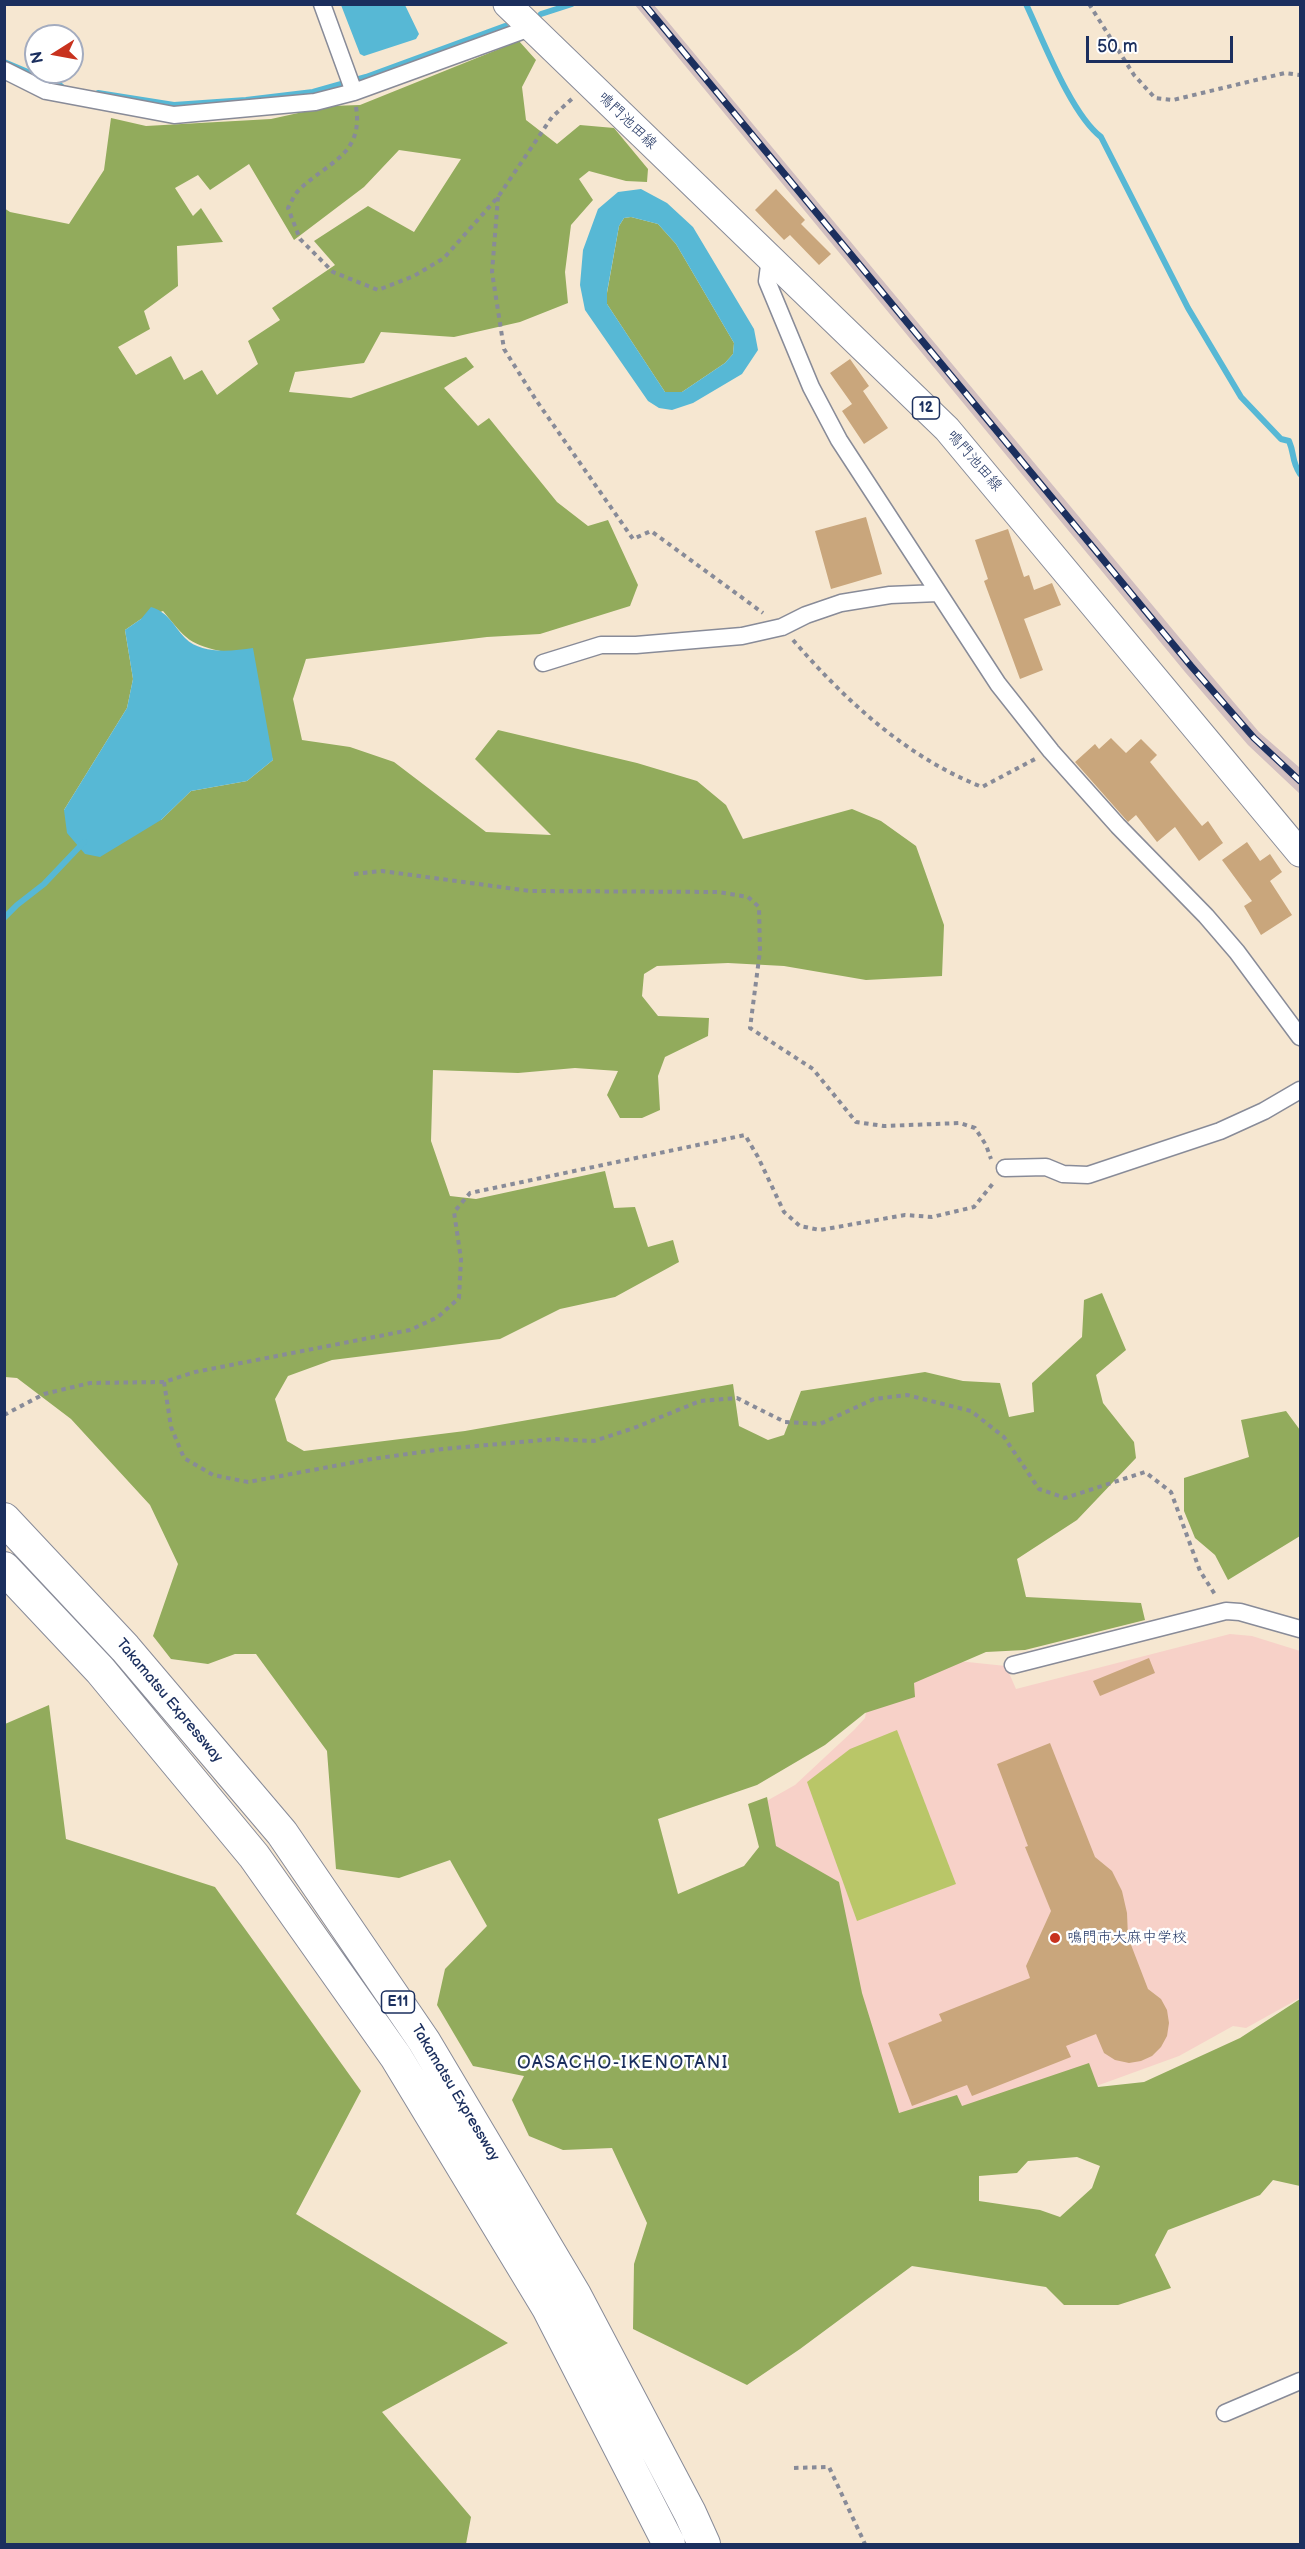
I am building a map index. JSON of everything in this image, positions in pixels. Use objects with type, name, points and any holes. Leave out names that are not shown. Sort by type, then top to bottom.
[{"type":"highway","name":"Takamatsu Expressway","points":[[4,1519],[125,1648],[282,1833],[424,2041],[575,2295],[690,2513],[704,2544]]},
{"type":"highway","name":"E11","points":[[4,1568],[100,1670],[254,1856],[396,2057],[548,2308],[669,2544]]},
{"type":"main road","name":"鳴門池田線","points":[[507,4],[947,429],[1300,853]]},
{"type":"street","points":[[322,4],[352,85]]},
{"type":"street","points":[[4,70],[46,91],[174,115],[315,102],[352,85],[530,28]]},
{"type":"street","points":[[770,258],[767,281],[810,387],[839,440],[998,684],[1051,751],[1237,952],[1300,1037]]},
{"type":"street","points":[[543,663],[601,645],[687,642],[742,636],[782,627],[806,615],[840,603],[890,595],[938,593]]},
{"type":"street","points":[[1005,1168],[1046,1167],[1063,1174],[1088,1175],[1220,1131],[1264,1111],[1300,1090]]},
{"type":"street","points":[[1013,1665],[1226,1611],[1240,1612],[1300,1629]]},
{"type":"street","points":[[1225,2413],[1300,2381]]},
{"type":"path","points":[[1089,4],[1134,75],[1155,98],[1173,100],[1285,73],[1300,75]]},
{"type":"path","points":[[352,85],[357,114],[357,134],[342,158],[297,192],[288,208],[300,239],[333,272],[378,290],[414,276],[444,258],[498,197],[552,117],[588,84]]},
{"type":"path","points":[[498,197],[492,272],[504,349],[536,400],[633,539],[651,531],[782,627],[810,659],[886,732],[931,763],[959,778],[982,787],[1051,751]]},
{"type":"path","points":[[4,1415],[44,1394],[90,1383],[164,1382],[195,1372],[410,1330],[438,1317],[459,1298],[461,1259],[454,1212],[470,1193],[745,1135],[784,1212],[800,1226],[820,1230],[905,1215],[932,1217],[974,1207],[1005,1168],[991,1159],[986,1144],[975,1128],[960,1123],[884,1126],[856,1122],[813,1069],[750,1028],[760,951],[759,907],[748,897],[718,892],[530,891],[382,871],[354,874]]},
{"type":"path","points":[[164,1382],[171,1427],[184,1458],[213,1475],[248,1482],[372,1459],[443,1449],[554,1439],[594,1441],[634,1428],[699,1401],[737,1398],[785,1422],[819,1424],[874,1399],[907,1395],[971,1411],[1004,1437],[1040,1489],[1065,1498],[1145,1472],[1171,1492],[1200,1571],[1226,1611]]},
{"type":"path","points":[[794,2468],[830,2467],[865,2544]]},
{"type":"shaded area","points":[[635,5],[654,5],[1198,660],[1259,732],[1300,768],[1300,794],[1248,745],[1185,672]]},
{"type":"shaded area","name":"鳴門市大麻中学校","points":[[1230,1634],[1252,1636],[1300,1651],[1300,1998],[1246,2028],[1233,2026],[1179,2056],[989,2125],[867,2181],[776,1888],[763,1803],[795,1785],[854,1730],[865,1718],[867,1706],[948,1660],[1006,1666],[1016,1689]]},
{"type":"green space","points":[[519,41],[536,60],[522,87],[526,120],[557,144],[580,125],[614,128],[648,169],[647,182],[626,181],[589,171],[579,179],[593,200],[571,225],[565,272],[568,303],[520,322],[454,337],[381,332],[364,363],[295,372],[289,392],[351,398],[466,357],[474,367],[444,388],[478,426],[489,418],[557,502],[588,526],[608,520],[638,585],[630,606],[540,634],[487,637],[306,659],[293,699],[302,740],[350,747],[394,762],[486,832],[551,835],[475,759],[498,730],[637,763],[697,781],[726,805],[743,839],[852,809],[881,821],[916,846],[944,925],[942,976],[866,980],[784,966],[728,963],[657,966],[644,974],[642,996],[658,1016],[709,1018],[708,1036],[665,1057],[658,1076],[660,1110],[642,1118],[620,1118],[607,1095],[618,1071],[575,1068],[518,1073],[433,1070],[431,1141],[450,1196],[476,1199],[605,1171],[614,1208],[635,1207],[648,1247],[673,1240],[679,1262],[615,1297],[560,1309],[500,1339],[332,1360],[288,1376],[275,1399],[287,1441],[304,1451],[465,1431],[733,1384],[739,1426],[768,1440],[784,1435],[801,1391],[925,1372],[963,1381],[1000,1383],[1009,1417],[1034,1412],[1032,1383],[1082,1337],[1084,1300],[1102,1293],[1126,1350],[1096,1375],[1103,1403],[1134,1442],[1136,1458],[1077,1520],[1017,1559],[1026,1597],[1141,1603],[1145,1620],[1025,1650],[986,1652],[914,1683],[915,1697],[865,1713],[825,1745],[757,1785],[658,1819],[678,1894],[744,1866],[759,1847],[748,1804],[767,1797],[776,1846],[839,1882],[862,1993],[899,2113],[957,2095],[962,2106],[1089,2063],[1098,2087],[1144,2082],[1240,2038],[1300,1999],[1300,2186],[1273,2180],[1260,2195],[1168,2230],[1155,2255],[1171,2288],[1118,2305],[1064,2305],[1046,2287],[912,2266],[800,2349],[747,2385],[633,2329],[634,2264],[647,2223],[612,2148],[563,2150],[529,2136],[512,2100],[524,2076],[473,2066],[437,2005],[445,1969],[487,1926],[450,1860],[399,1878],[336,1869],[327,1751],[256,1654],[235,1654],[208,1664],[171,1659],[153,1636],[178,1564],[150,1505],[71,1419],[17,1378],[5,1377],[4,208],[10,212],[69,224],[104,170],[111,118],[146,126],[271,119],[330,106],[360,105]],"holes":[[[399,150],[461,159],[414,232],[368,206],[314,241],[335,265],[272,308],[280,320],[248,341],[258,364],[217,395],[202,370],[184,380],[171,356],[136,375],[118,347],[150,329],[144,311],[178,286],[177,246],[223,242],[201,208],[193,216],[175,188],[198,175],[210,190],[249,164],[294,240],[364,187]],[[163,611],[189,639],[204,647],[226,652],[273,760],[247,781],[191,791],[161,820],[64,810],[127,708],[133,679],[125,630],[141,619]],[[1077,2157],[1100,2166],[1092,2188],[1060,2217],[1040,2210],[979,2201],[979,2176],[1017,2173],[1028,2161]]]},
{"type":"green space","points":[[631,217],[658,224],[676,244],[734,343],[733,354],[725,363],[682,392],[665,392],[607,304],[619,226],[624,218]]},
{"type":"green space","points":[[1286,1411],[1300,1430],[1300,1536],[1228,1580],[1215,1555],[1195,1538],[1184,1511],[1184,1478],[1249,1457],[1241,1420]]},
{"type":"green space","points":[[49,1705],[66,1839],[215,1887],[361,2091],[296,2214],[508,2343],[382,2412],[471,2517],[466,2544],[5,2544],[5,1724]]},
{"type":"green space","points":[[897,1730],[956,1884],[857,1921],[807,1782],[850,1749]]},
{"type":"water","points":[[341,5],[405,5],[419,34],[416,39],[364,56],[360,54]]},
{"type":"water","points":[[641,189],[667,203],[693,227],[754,329],[758,350],[742,374],[693,403],[672,410],[659,408],[648,401],[585,310],[580,285],[583,250],[598,209],[618,192]],"holes":[[[631,217],[658,224],[676,244],[734,343],[733,354],[725,363],[682,392],[665,392],[607,304],[607,292],[619,226],[624,218]]]},
{"type":"water","points":[[151,607],[166,616],[185,638],[200,647],[218,650],[253,648],[273,760],[247,781],[191,791],[161,820],[100,857],[85,854],[67,833],[64,810],[127,708],[133,679],[125,630],[141,619]]},
{"type":"building","points":[[776,189],[805,220],[801,224],[831,254],[819,265],[790,235],[784,240],[755,210]]},
{"type":"building","points":[[850,359],[869,386],[863,391],[888,428],[864,444],[842,411],[852,404],[830,373]]},
{"type":"building","points":[[866,517],[882,574],[831,589],[815,531]]},
{"type":"building","points":[[1008,529],[1024,577],[1029,575],[1034,590],[1052,583],[1061,605],[1024,619],[1043,670],[1020,679],[984,581],[988,579],[975,540]]},
{"type":"building","points":[[1111,738],[1126,753],[1141,739],[1157,755],[1150,762],[1202,826],[1208,821],[1223,843],[1199,861],[1175,827],[1157,842],[1136,815],[1128,822],[1075,762],[1095,744],[1099,749]]},
{"type":"building","points":[[1247,842],[1260,861],[1270,854],[1282,872],[1270,881],[1292,915],[1261,935],[1244,906],[1252,901],[1222,860]]},
{"type":"building","points":[[1149,1658],[1155,1673],[1100,1696],[1093,1681]]},
{"type":"building","points":[[1050,1743],[1095,1857],[1112,1871],[1122,1891],[1127,1913],[1128,1937],[1148,1989],[1161,1999],[1167,2010],[1169,2023],[1167,2036],[1152,2056],[1129,2063],[1115,2060],[1104,2053],[1096,2034],[1066,2046],[1071,2057],[972,2096],[967,2085],[912,2106],[888,2043],[942,2021],[939,2014],[1030,1978],[1026,1966],[1051,1911],[1025,1847],[1028,1846],[997,1764]]},
{"type":"waterway","points":[[541,14],[572,4]]},
{"type":"waterway","points":[[1026,4],[1069,94],[1079,112],[1101,137],[1188,308],[1241,397],[1281,439],[1289,441],[1295,465],[1300,474]]},
{"type":"waterway","points":[[98,93],[174,105],[313,92],[366,77],[505,26]]},
{"type":"waterway","points":[[4,62],[61,86]]},
{"type":"waterway","points":[[4,918],[44,884],[84,842]]},
{"type":"railway","points":[[644,4],[1191,666],[1254,738],[1300,781]]},
{"type":"place","name":"鳴門市大麻中学校","points":[[1055,1938]]},
{"type":"district","name":"OASACHO-IKENOTANI","points":[[623,2063]]}]
